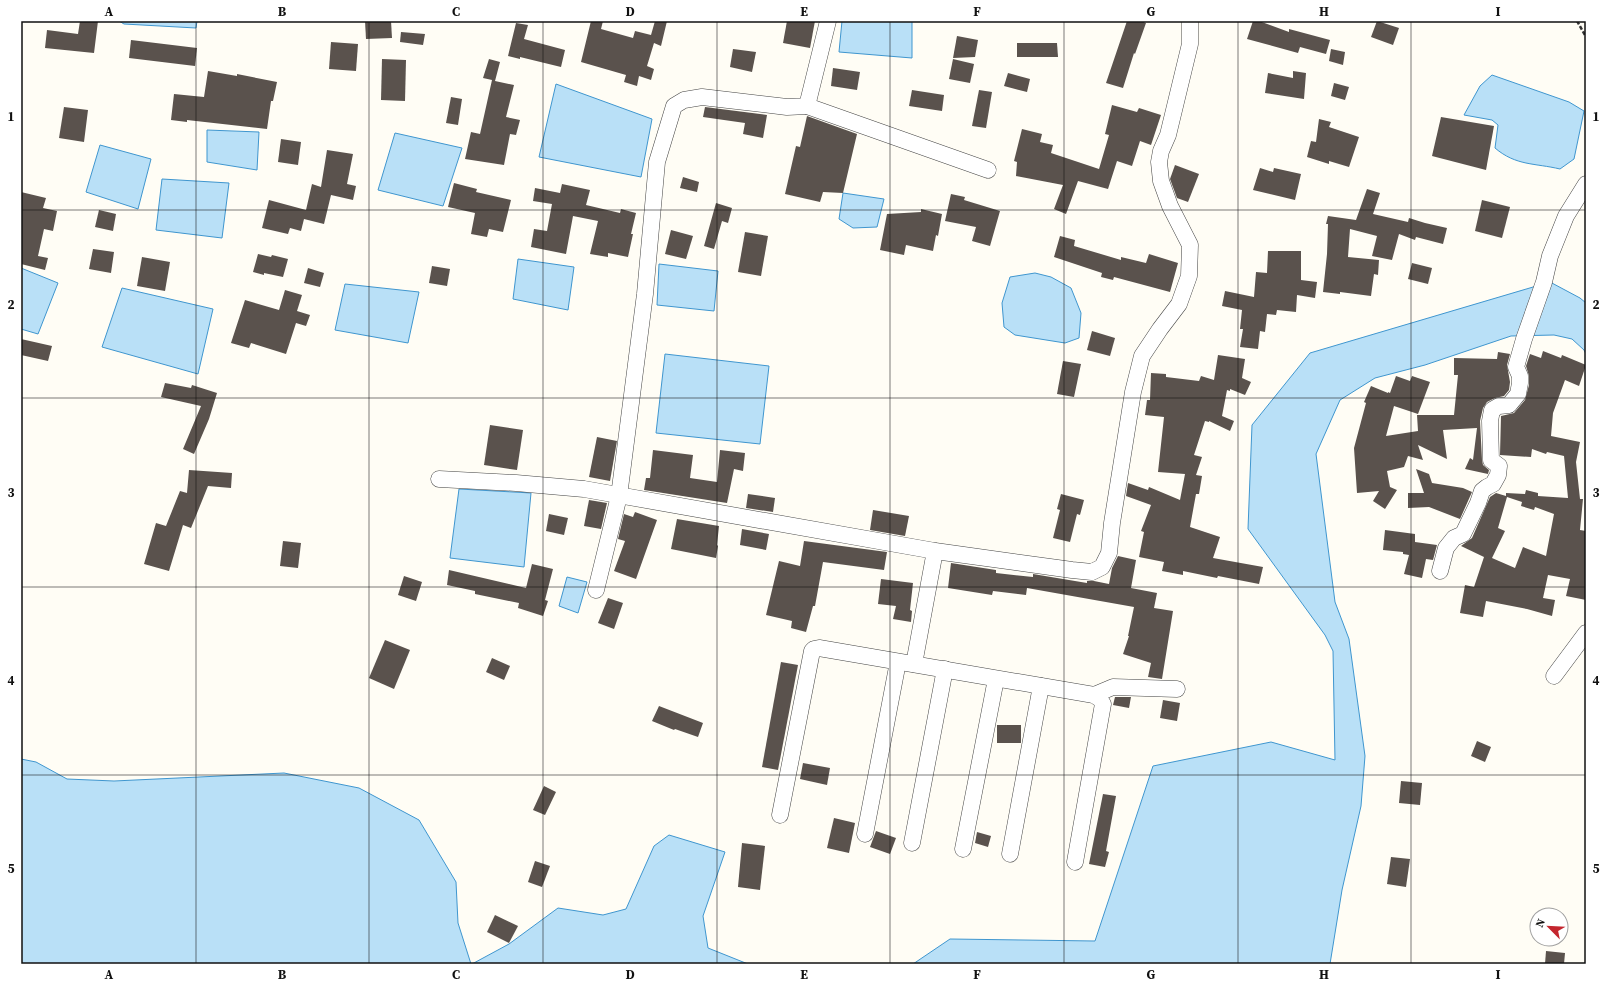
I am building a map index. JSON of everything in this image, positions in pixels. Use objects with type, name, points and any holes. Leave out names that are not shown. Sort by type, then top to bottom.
[{"type":"street","points":[[807,106],[828,21]]},
{"type":"street","points":[[439,479],[516,483],[584,489],[935,551],[1092,572],[1102,567],[1109,553],[1112,523],[1133,392],[1142,356],[1179,304],[1190,276],[1190,245],[1170,206],[1161,181],[1159,162],[1161,151],[1168,135],[1190,44],[1190,21]]},
{"type":"street","points":[[596,590],[619,496],[645,294],[657,162],[674,106],[684,100],[702,97],[787,107],[807,106],[988,170]]},
{"type":"street","points":[[1440,571],[1446,548],[1454,538],[1463,534],[1478,504],[1482,491],[1493,484],[1498,476],[1499,466],[1491,460],[1490,421],[1492,410],[1499,406],[1509,404],[1518,394],[1520,376],[1516,367],[1544,282],[1550,256],[1566,216],[1586,184]]},
{"type":"street","points":[[866,834],[906,663],[935,551]]},
{"type":"street","points":[[1554,676],[1586,633]]},
{"type":"street","points":[[780,815],[812,651],[819,648],[1094,695],[1100,699],[1103,704],[1075,862]]},
{"type":"street","points":[[912,843],[945,670]]},
{"type":"street","points":[[963,849],[996,679]]},
{"type":"street","points":[[1010,854],[1041,686]]},
{"type":"street","points":[[1094,695],[1113,687],[1177,689]]},
{"type":"path","points":[[1577,21],[1586,38]]},
{"type":"water","points":[[119,21],[197,21],[196,28],[124,24]]},
{"type":"water","points":[[842,21],[912,21],[912,58],[839,52]]},
{"type":"water","points":[[1492,75],[1569,102],[1584,111],[1574,159],[1560,169],[1518,161],[1510,158],[1495,148],[1498,125],[1492,120],[1464,115],[1480,86]]},
{"type":"water","points":[[556,84],[652,119],[641,177],[539,157]]},
{"type":"water","points":[[207,130],[259,132],[257,170],[207,162]]},
{"type":"water","points":[[395,133],[462,148],[443,206],[378,190]]},
{"type":"water","points":[[100,145],[151,159],[138,209],[86,192]]},
{"type":"water","points":[[162,179],[229,183],[222,238],[156,230]]},
{"type":"water","points":[[843,193],[884,199],[877,227],[853,228],[839,219]]},
{"type":"water","points":[[518,259],[574,267],[568,310],[513,299]]},
{"type":"water","points":[[659,264],[718,271],[714,311],[657,305]]},
{"type":"water","points":[[21,268],[58,283],[38,334],[21,329]]},
{"type":"water","points":[[1035,273],[1051,277],[1071,288],[1081,313],[1079,338],[1065,343],[1015,335],[1004,327],[1002,303],[1010,277]]},
{"type":"water","points":[[1550,282],[1580,298],[1586,303],[1586,354],[1584,350],[1572,339],[1554,335],[1511,336],[1425,365],[1375,378],[1340,400],[1316,454],[1335,602],[1349,639],[1365,756],[1361,806],[1342,890],[1330,964],[913,964],[950,939],[1095,941],[1153,766],[1271,742],[1335,760],[1333,651],[1325,635],[1248,529],[1252,425],[1310,353]]},
{"type":"water","points":[[345,284],[419,292],[408,343],[335,330]]},
{"type":"water","points":[[122,288],[213,309],[198,374],[102,347]]},
{"type":"water","points":[[665,354],[769,366],[760,444],[656,433]]},
{"type":"water","points":[[459,489],[531,493],[524,567],[450,558]]},
{"type":"water","points":[[567,577],[587,582],[578,613],[559,606]]},
{"type":"water","points":[[21,759],[36,762],[67,779],[114,781],[284,773],[359,788],[419,820],[456,882],[458,923],[471,964],[21,964]]},
{"type":"water","points":[[669,835],[725,852],[703,916],[708,948],[748,964],[472,964],[509,944],[558,908],[603,915],[626,909],[654,846]]},
{"type":"building","points":[[80,21],[98,21],[94,53],[45,48],[47,30],[78,34]]},
{"type":"building","points":[[365,21],[391,21],[392,38],[366,39]]},
{"type":"building","points":[[591,21],[603,21],[601,29],[633,38],[635,31],[651,35],[655,21],[667,21],[661,46],[654,43],[647,66],[654,69],[651,80],[639,76],[637,86],[624,82],[626,75],[581,62]]},
{"type":"building","points":[[787,21],[815,21],[810,48],[783,43]]},
{"type":"building","points":[[1127,21],[1141,21],[1146,23],[1135,54],[1134,53],[1123,88],[1106,83]]},
{"type":"building","points":[[1253,21],[1259,21],[1289,32],[1289,29],[1330,40],[1326,54],[1300,47],[1298,53],[1247,39]]},
{"type":"building","points":[[1377,21],[1399,28],[1393,45],[1371,37]]},
{"type":"building","points":[[516,23],[528,25],[524,39],[565,50],[561,67],[520,57],[520,59],[508,56]]},
{"type":"building","points":[[401,32],[425,34],[423,45],[400,42]]},
{"type":"building","points":[[957,36],[978,40],[975,57],[953,58]]},
{"type":"building","points":[[131,40],[197,48],[195,66],[129,58]]},
{"type":"building","points":[[331,42],[358,44],[356,71],[329,69]]},
{"type":"building","points":[[1017,43],[1057,43],[1058,57],[1017,57]]},
{"type":"building","points":[[733,49],[756,52],[752,72],[730,67]]},
{"type":"building","points":[[1331,49],[1345,52],[1343,65],[1329,61]]},
{"type":"building","points":[[382,59],[406,60],[405,101],[381,100]]},
{"type":"building","points":[[489,59],[500,62],[495,81],[514,85],[506,117],[520,120],[516,135],[510,134],[504,165],[465,159],[471,132],[480,134],[492,80],[483,78]]},
{"type":"building","points":[[953,59],[974,64],[970,83],[949,79]]},
{"type":"building","points":[[833,68],[860,72],[857,90],[831,86]]},
{"type":"building","points":[[208,71],[237,76],[237,74],[277,82],[273,101],[271,101],[267,129],[187,120],[187,122],[171,120],[174,94],[204,97]]},
{"type":"building","points":[[1293,71],[1306,73],[1304,99],[1265,93],[1268,73],[1293,78]]},
{"type":"building","points":[[1008,73],[1030,79],[1027,92],[1004,86]]},
{"type":"building","points":[[1334,83],[1349,87],[1345,100],[1331,96]]},
{"type":"building","points":[[912,90],[944,95],[942,111],[909,106]]},
{"type":"building","points":[[979,90],[992,92],[986,128],[972,126]]},
{"type":"building","points":[[451,97],[462,99],[458,125],[446,123]]},
{"type":"building","points":[[1112,105],[1137,112],[1139,108],[1161,115],[1151,145],[1140,141],[1132,166],[1117,161],[1108,189],[1078,181],[1066,214],[1054,209],[1063,185],[1016,176],[1017,162],[1014,161],[1022,129],[1042,134],[1040,142],[1053,145],[1051,153],[1099,169],[1109,135],[1105,134]]},
{"type":"building","points":[[64,107],[88,110],[84,142],[59,138]]},
{"type":"building","points":[[705,107],[767,115],[763,138],[743,134],[745,123],[703,117]]},
{"type":"building","points":[[807,116],[857,134],[843,193],[823,192],[820,202],[785,194],[796,146],[800,147]]},
{"type":"building","points":[[1441,117],[1494,126],[1486,170],[1432,156]]},
{"type":"building","points":[[1319,119],[1331,122],[1329,127],[1359,137],[1349,167],[1329,161],[1329,164],[1307,157],[1311,141],[1316,142]]},
{"type":"building","points":[[281,139],[301,142],[298,165],[278,162]]},
{"type":"building","points":[[327,150],[353,154],[347,184],[356,186],[353,200],[331,195],[324,224],[304,219],[301,231],[290,228],[288,234],[262,228],[269,200],[306,210],[312,184],[321,187]]},
{"type":"building","points":[[1175,165],[1199,174],[1188,202],[1177,198],[1170,179]]},
{"type":"building","points":[[1260,168],[1273,172],[1274,168],[1301,174],[1295,200],[1253,190]]},
{"type":"building","points":[[683,177],[699,182],[697,192],[680,188]]},
{"type":"building","points":[[454,183],[477,189],[476,192],[511,200],[503,232],[489,229],[487,237],[471,234],[475,213],[448,207]]},
{"type":"building","points":[[562,184],[590,190],[586,205],[620,213],[621,209],[636,213],[628,257],[608,253],[608,257],[590,254],[598,221],[573,216],[566,254],[531,247],[534,229],[547,231],[552,204],[533,201],[535,188],[560,193]]},
{"type":"building","points":[[1367,189],[1380,193],[1373,214],[1408,222],[1409,218],[1447,228],[1443,244],[1416,237],[1415,240],[1399,234],[1392,260],[1372,256],[1377,236],[1350,229],[1348,257],[1379,260],[1378,275],[1374,274],[1371,296],[1340,292],[1340,294],[1323,292],[1327,254],[1328,224],[1326,224],[1328,216],[1356,220]]},
{"type":"building","points":[[21,192],[46,198],[43,208],[57,211],[53,231],[44,229],[38,256],[48,258],[45,270],[21,264]]},
{"type":"building","points":[[951,194],[965,197],[964,200],[1000,211],[990,246],[972,241],[976,227],[945,221]]},
{"type":"building","points":[[1482,200],[1510,207],[1502,238],[1475,231]]},
{"type":"building","points":[[716,203],[732,208],[728,223],[722,221],[714,249],[704,246]]},
{"type":"building","points":[[921,209],[942,214],[938,236],[936,235],[933,251],[906,245],[904,255],[880,250],[887,214],[921,212]]},
{"type":"building","points":[[99,210],[116,214],[113,231],[95,227]]},
{"type":"building","points":[[671,230],[693,236],[686,259],[665,254]]},
{"type":"building","points":[[745,232],[768,236],[761,276],[738,272]]},
{"type":"building","points":[[1060,236],[1075,240],[1074,246],[1121,260],[1121,257],[1146,263],[1149,254],[1178,263],[1170,292],[1114,277],[1113,280],[1101,277],[1102,273],[1054,257]]},
{"type":"building","points":[[93,249],[114,252],[111,273],[89,269]]},
{"type":"building","points":[[1268,251],[1301,251],[1301,280],[1317,282],[1315,298],[1297,295],[1296,312],[1277,310],[1276,315],[1267,314],[1265,332],[1260,331],[1258,349],[1240,347],[1243,329],[1240,329],[1242,310],[1222,306],[1225,291],[1254,297],[1256,272],[1267,273]]},
{"type":"building","points":[[258,254],[271,257],[272,255],[288,259],[283,277],[253,272]]},
{"type":"building","points":[[142,257],[170,262],[165,291],[137,286]]},
{"type":"building","points":[[1412,263],[1432,268],[1428,284],[1408,279]]},
{"type":"building","points":[[432,266],[450,269],[447,286],[429,283]]},
{"type":"building","points":[[308,268],[324,273],[320,287],[304,283]]},
{"type":"building","points":[[285,290],[302,295],[297,311],[310,315],[306,326],[296,323],[286,354],[251,343],[249,348],[231,343],[245,300],[279,310]]},
{"type":"building","points":[[1092,331],[1115,338],[1110,356],[1087,350]]},
{"type":"building","points":[[21,339],[52,346],[48,361],[21,355]]},
{"type":"building","points":[[1543,351],[1561,358],[1562,355],[1586,365],[1579,386],[1565,380],[1553,413],[1551,436],[1580,442],[1576,462],[1580,499],[1583,499],[1580,530],[1586,531],[1586,600],[1566,596],[1570,579],[1548,575],[1543,598],[1555,600],[1552,616],[1527,609],[1486,601],[1483,617],[1460,613],[1465,585],[1474,587],[1484,557],[1461,546],[1472,538],[1490,497],[1496,493],[1506,496],[1506,493],[1525,494],[1526,490],[1538,493],[1538,496],[1568,498],[1564,456],[1547,452],[1546,454],[1532,449],[1531,457],[1500,455],[1501,416],[1514,413],[1525,400],[1529,385],[1529,376],[1526,366],[1530,354],[1541,358]],"holes":[[[1507,497],[1522,502],[1521,506],[1534,510],[1535,507],[1554,514],[1546,556],[1523,547],[1515,568],[1492,558],[1505,531],[1498,528]]]},
{"type":"building","points":[[1498,352],[1510,354],[1507,365],[1510,382],[1509,390],[1504,396],[1487,402],[1483,408],[1480,421],[1482,460],[1483,465],[1489,470],[1488,474],[1465,469],[1470,458],[1473,460],[1477,428],[1443,430],[1447,459],[1418,445],[1423,460],[1408,456],[1404,467],[1387,471],[1390,487],[1397,490],[1385,509],[1373,501],[1379,491],[1357,493],[1354,448],[1366,403],[1364,402],[1371,386],[1390,393],[1396,376],[1410,381],[1412,376],[1430,382],[1418,414],[1394,406],[1386,436],[1418,431],[1417,415],[1454,415],[1458,375],[1454,375],[1454,358],[1497,359]]},
{"type":"building","points":[[1218,355],[1245,359],[1242,378],[1251,382],[1245,395],[1230,389],[1230,391],[1227,390],[1222,416],[1234,421],[1230,431],[1209,421],[1205,421],[1194,455],[1202,457],[1196,475],[1202,476],[1199,494],[1196,494],[1190,527],[1220,537],[1213,558],[1263,567],[1259,584],[1183,571],[1183,575],[1162,571],[1164,562],[1139,557],[1144,532],[1141,531],[1151,505],[1126,496],[1128,483],[1148,490],[1149,487],[1180,500],[1185,474],[1158,472],[1164,417],[1145,415],[1147,400],[1150,400],[1151,373],[1166,374],[1166,377],[1199,381],[1201,376],[1214,380]]},
{"type":"building","points":[[1063,361],[1081,364],[1074,397],[1057,394]]},
{"type":"building","points":[[165,383],[191,388],[192,385],[217,393],[209,419],[194,454],[183,449],[201,406],[161,397]]},
{"type":"building","points":[[490,425],[523,430],[517,470],[484,465]]},
{"type":"building","points":[[597,437],[617,441],[610,481],[589,477]]},
{"type":"building","points":[[653,450],[693,455],[690,478],[717,482],[720,450],[745,453],[743,471],[734,469],[727,503],[644,490],[646,478],[650,478]]},
{"type":"building","points":[[1416,469],[1429,474],[1432,483],[1463,488],[1472,492],[1460,519],[1429,507],[1408,508],[1408,493],[1424,493]]},
{"type":"building","points":[[189,470],[232,473],[231,488],[208,486],[191,528],[183,525],[169,571],[144,564],[156,523],[166,526],[180,491],[187,493]]},
{"type":"building","points":[[748,494],[775,498],[773,512],[746,508]]},
{"type":"building","points":[[1061,494],[1084,500],[1080,515],[1077,514],[1070,542],[1053,538],[1060,510],[1057,509]]},
{"type":"building","points":[[589,500],[607,503],[601,529],[584,526]]},
{"type":"building","points":[[873,510],[909,516],[905,536],[870,530]]},
{"type":"building","points":[[635,512],[657,520],[636,579],[614,571],[625,541],[618,539],[624,514],[633,517]]},
{"type":"building","points":[[549,514],[568,518],[564,535],[546,531]]},
{"type":"building","points":[[677,519],[719,526],[716,558],[671,549]]},
{"type":"building","points":[[742,529],[769,534],[766,550],[740,545]]},
{"type":"building","points":[[1385,530],[1415,534],[1415,542],[1437,545],[1433,560],[1426,559],[1422,578],[1404,574],[1409,555],[1403,554],[1403,552],[1383,550]]},
{"type":"building","points":[[283,541],[301,543],[298,568],[280,566]]},
{"type":"building","points":[[804,541],[887,552],[884,570],[823,562],[815,606],[813,606],[806,632],[791,628],[792,621],[766,615],[779,561],[800,566]]},
{"type":"building","points":[[1118,556],[1136,560],[1131,588],[1157,593],[1154,608],[1173,611],[1162,679],[1148,677],[1151,663],[1123,654],[1129,636],[1134,607],[1027,588],[1026,595],[993,591],[992,595],[948,588],[951,563],[996,570],[996,573],[1033,577],[1033,574],[1087,583],[1087,581],[1094,581],[1109,584],[1112,568]]},
{"type":"building","points":[[532,564],[553,569],[545,600],[548,601],[543,616],[518,608],[519,603],[475,594],[475,591],[447,585],[449,570],[526,588]]},
{"type":"building","points":[[404,576],[422,582],[416,601],[398,595]]},
{"type":"building","points":[[881,579],[913,583],[910,610],[912,611],[911,622],[893,619],[896,606],[878,604]]},
{"type":"building","points":[[608,598],[623,603],[614,629],[598,623]]},
{"type":"building","points":[[385,640],[410,650],[394,689],[369,678]]},
{"type":"building","points":[[492,658],[510,666],[504,680],[486,672]]},
{"type":"building","points":[[781,662],[798,665],[778,770],[762,767]]},
{"type":"building","points":[[1115,697],[1131,697],[1129,708],[1113,705]]},
{"type":"building","points":[[1163,700],[1180,703],[1177,721],[1160,718]]},
{"type":"building","points":[[659,706],[703,723],[698,737],[675,729],[674,730],[652,721]]},
{"type":"building","points":[[997,725],[1021,725],[1021,743],[997,743]]},
{"type":"building","points":[[1477,741],[1491,747],[1485,762],[1471,756]]},
{"type":"building","points":[[803,763],[830,768],[827,785],[800,779]]},
{"type":"building","points":[[1401,781],[1422,783],[1420,805],[1399,803]]},
{"type":"building","points":[[544,786],[556,792],[545,815],[533,810]]},
{"type":"building","points":[[1103,794],[1116,796],[1106,851],[1109,852],[1105,867],[1089,864]]},
{"type":"building","points":[[834,818],[855,823],[849,853],[827,848]]},
{"type":"building","points":[[876,831],[896,838],[890,854],[870,847]]},
{"type":"building","points":[[977,832],[991,836],[988,847],[975,843]]},
{"type":"building","points":[[742,843],[765,846],[760,890],[738,887]]},
{"type":"building","points":[[1391,857],[1410,859],[1406,887],[1387,884]]},
{"type":"building","points":[[535,861],[550,866],[542,887],[528,882]]},
{"type":"building","points":[[495,915],[518,926],[509,943],[487,932]]},
{"type":"building","points":[[1546,951],[1565,953],[1564,964],[1545,964]]}]
